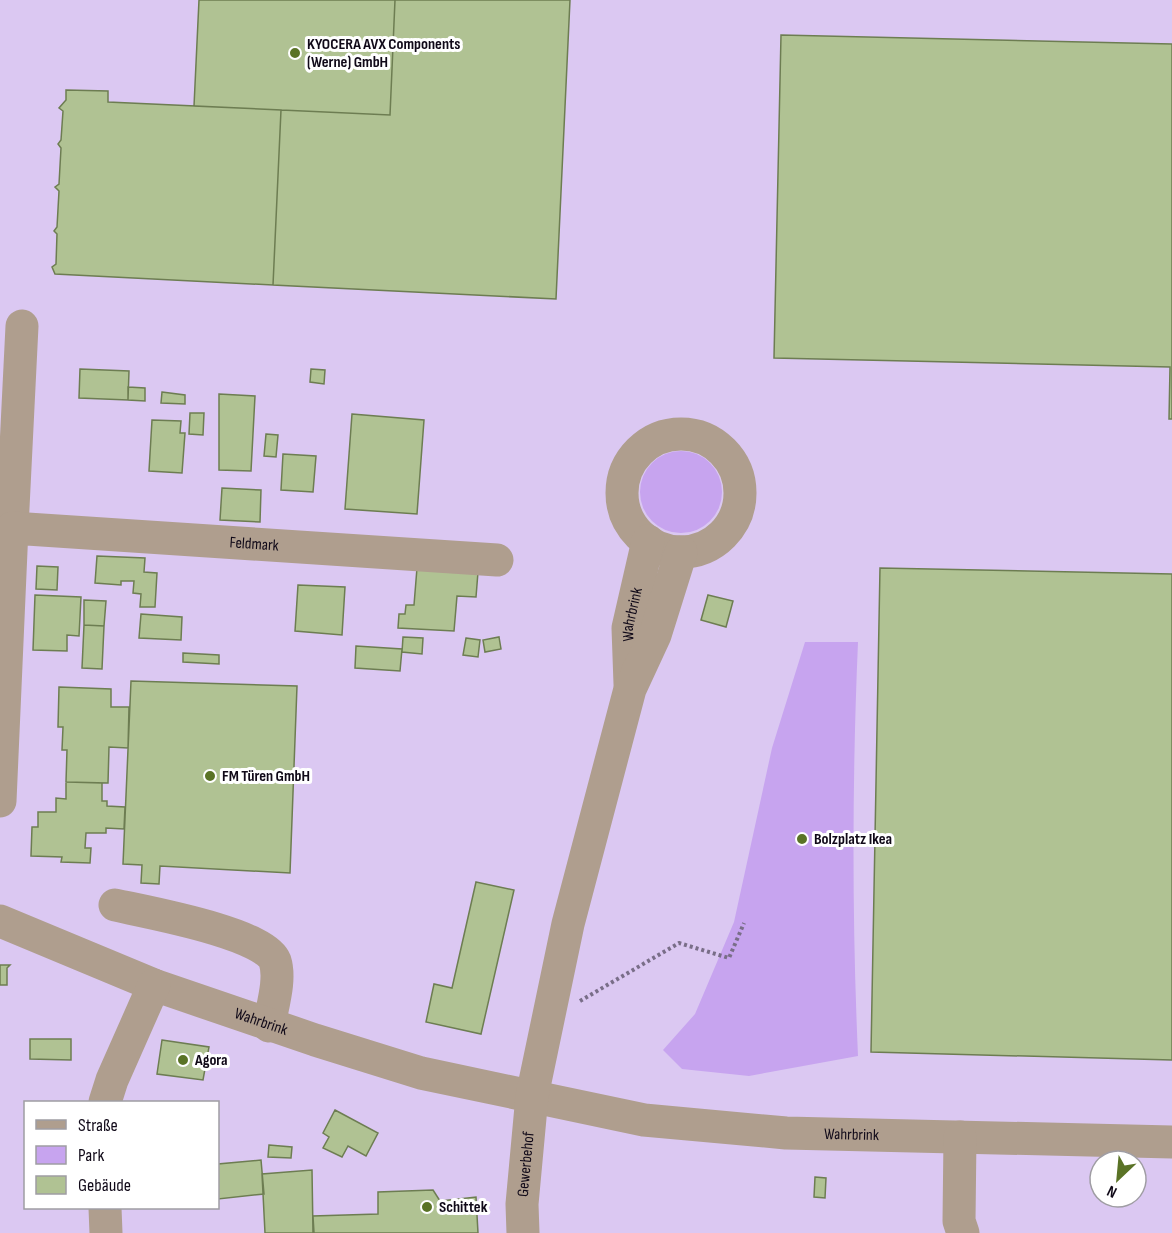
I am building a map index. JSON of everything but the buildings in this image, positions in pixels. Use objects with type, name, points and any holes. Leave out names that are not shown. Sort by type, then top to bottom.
[{"type":"street","points":[[0,801],[22,326]]},
{"type":"street","points":[[683,434],[697,436],[711,442],[732,461],[739,481],[740,502],[736,516],[720,538],[695,551],[681,552],[666,550],[648,542],[632,526],[626,513],[622,484],[627,471],[643,448],[655,440],[683,434]]},
{"type":"street","name":"Feldmark","points":[[12,528],[497,560]]},
{"type":"street","name":"Wahrbrink","points":[[630,689],[628,628],[648,542]]},
{"type":"street","name":"Wahrbrink","points":[[532,1096],[548,1010],[630,689],[655,635],[681,552]]},
{"type":"street","points":[[115,905],[230,933],[261,945],[274,960],[277,976],[269,1026]]},
{"type":"street","name":"Wahrbrink","points":[[0,921],[154,985],[269,1026],[421,1072],[644,1120],[774,1132],[1172,1142]]},
{"type":"street","points":[[105,1101],[154,985]]},
{"type":"street","name":"Gewerbehof","points":[[523,1233],[522,1204],[532,1096]]},
{"type":"street","points":[[960,1137],[959,1221],[963,1233]]},
{"type":"street","points":[[105,1209],[106,1233]]},
{"type":"path","points":[[548,1010],[570,1007],[679,943],[729,958],[744,923]]},
{"type":"shaded area","points":[[0,0],[1172,0],[1172,1233],[0,1233]]},
{"type":"green space","points":[[681,451],[697,454],[710,463],[719,476],[722,492],[719,508],[710,521],[697,530],[681,533],[665,530],[652,521],[643,508],[640,492],[643,476],[652,463],[665,454]]},
{"type":"green space","points":[[805,642],[858,642],[854,849],[858,1056],[749,1076],[682,1069],[663,1050],[695,1014],[734,922],[772,748]]},
{"type":"place","name":"KYOCERA AVX Components (Werne) GmbH","points":[[295,53]]},
{"type":"place","name":"FM Türen GmbH","points":[[210,776]]},
{"type":"place","name":"Bolzplatz Ikea","points":[[802,839]]},
{"type":"place","name":"Agora","points":[[183,1060]]},
{"type":"place","name":"Schittek","points":[[427,1207]]}]
